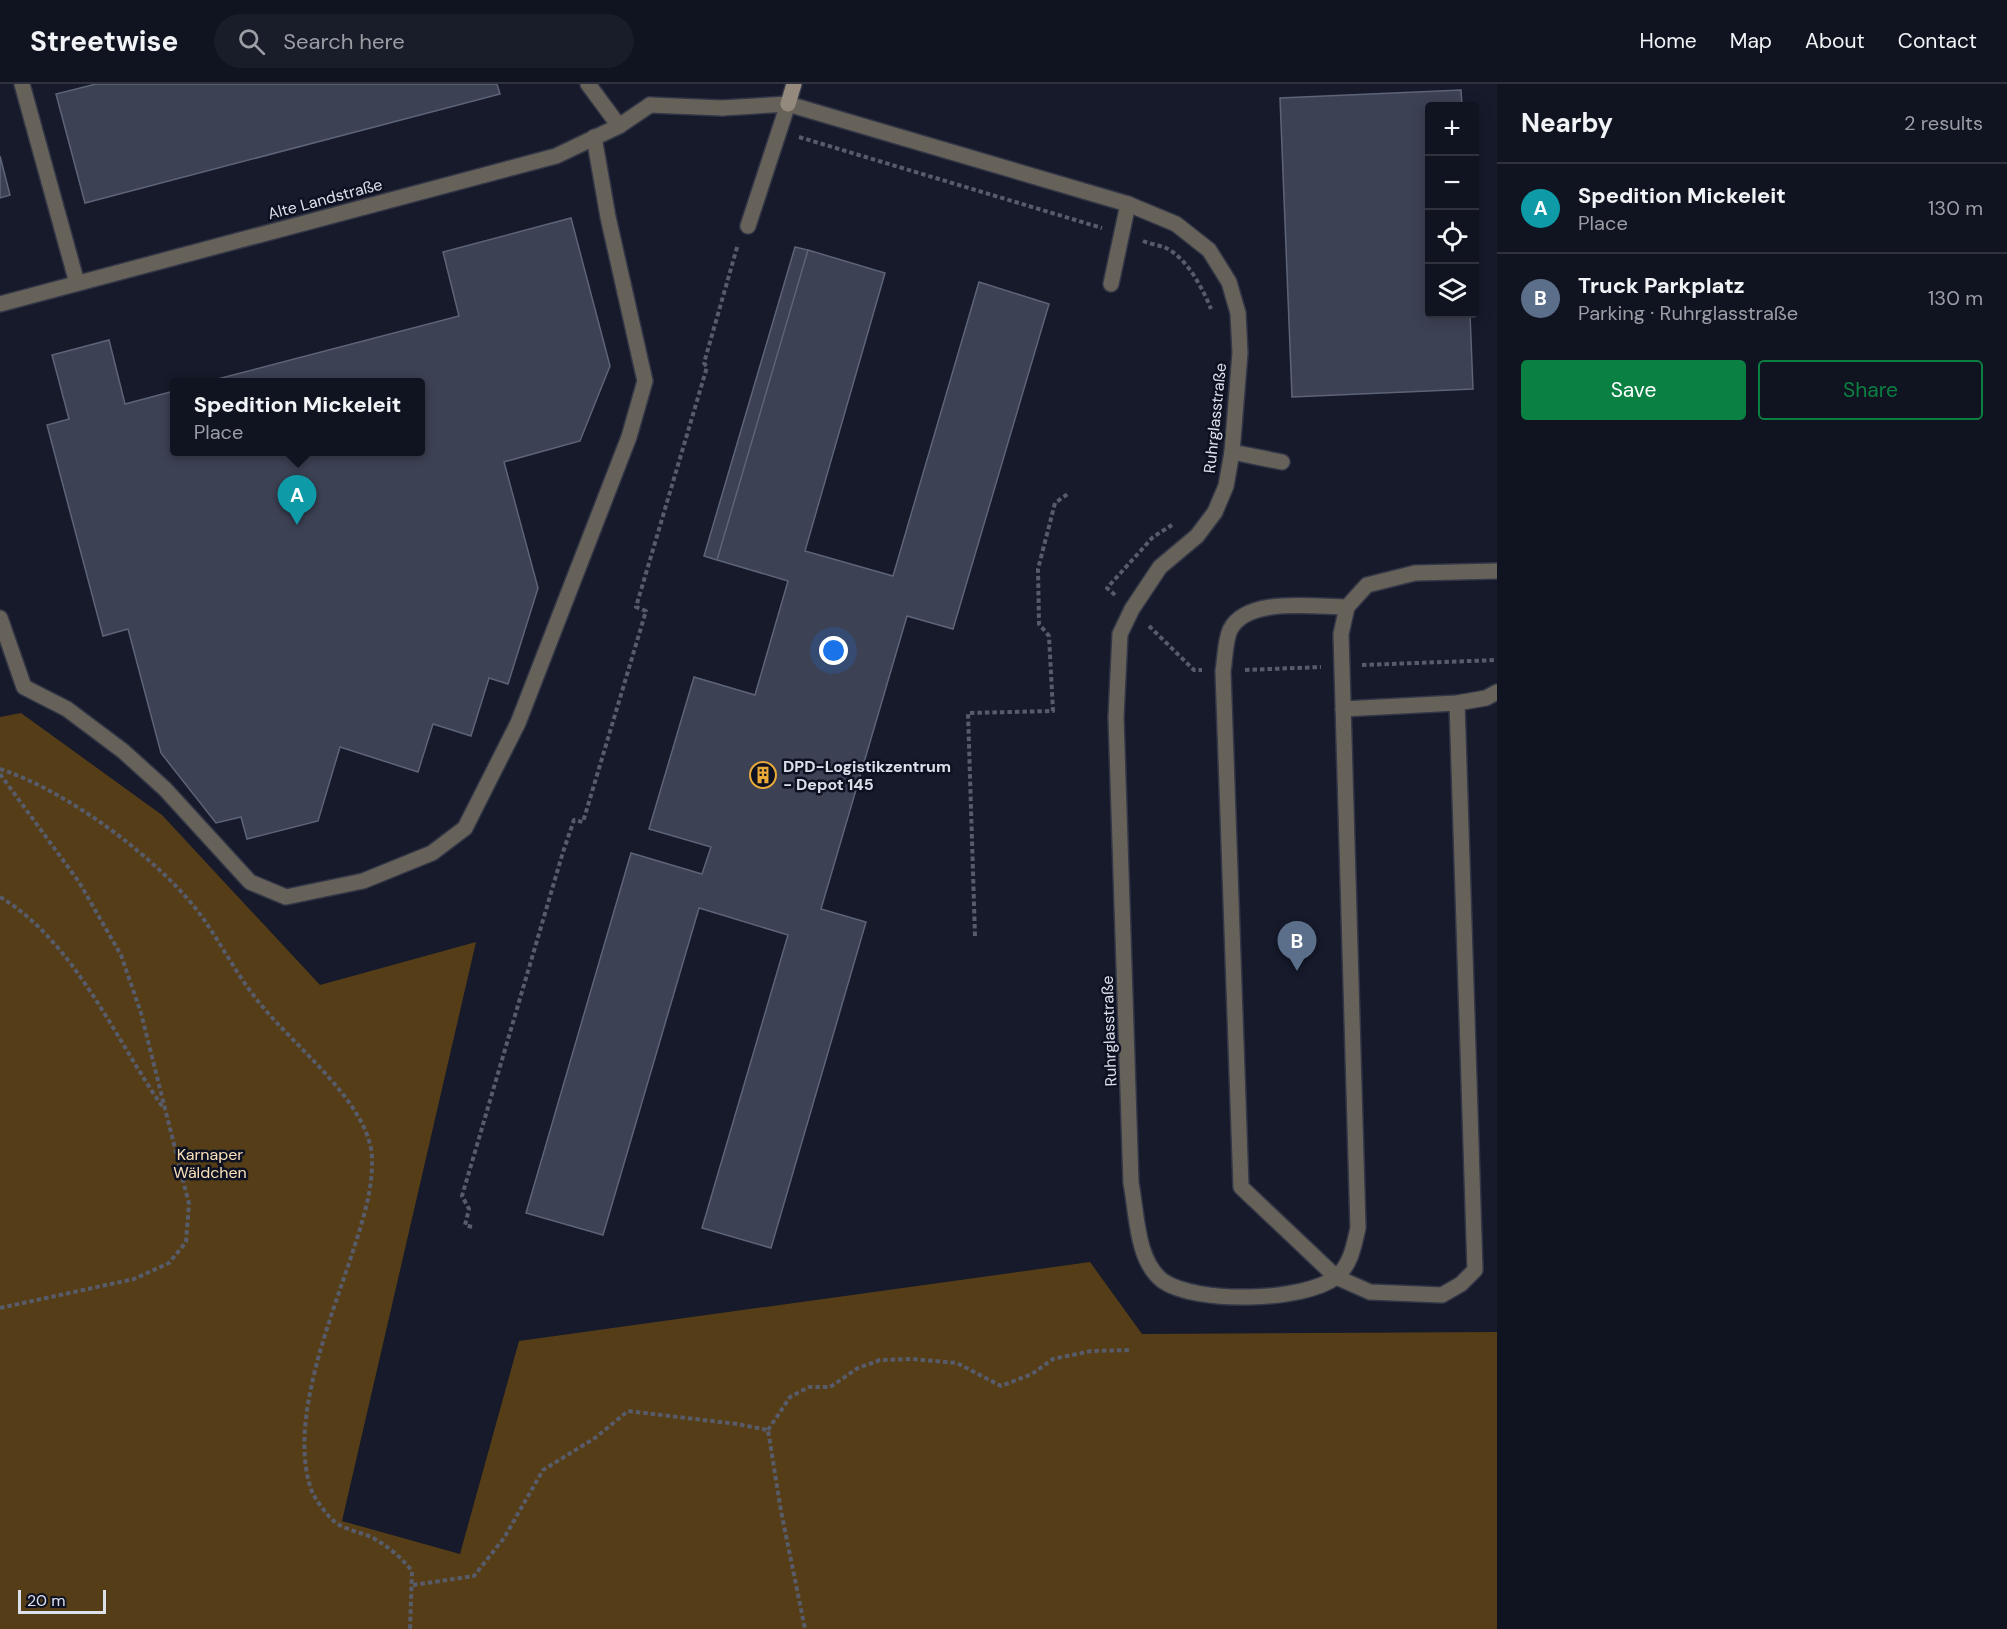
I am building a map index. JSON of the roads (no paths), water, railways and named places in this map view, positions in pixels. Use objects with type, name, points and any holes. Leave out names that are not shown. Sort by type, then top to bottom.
[{"type":"street","points":[[22,84],[77,283]]},
{"type":"street","points":[[588,84],[619,126]]},
{"type":"street","points":[[744,232],[794,84]]},
{"type":"street","name":"Ruhrglasstraße","points":[[650,105],[722,108],[788,104],[1128,204],[1176,224],[1209,250],[1229,282],[1238,313],[1240,353],[1232,452],[1226,486],[1215,512],[1197,536],[1160,567],[1132,609],[1120,634],[1116,717],[1131,1183],[1144,1256],[1163,1280],[1186,1291],[1218,1295],[1270,1296],[1311,1289],[1336,1277]]},
{"type":"street","name":"Alte Landstraße","points":[[0,304],[556,156],[619,126],[650,105]]},
{"type":"street","points":[[0,618],[24,687],[67,709],[123,751],[165,789],[250,882],[286,897],[363,881],[432,853],[465,828],[518,723],[629,437],[645,381],[608,217],[594,137]]},
{"type":"street","points":[[1110,284],[1128,204]]},
{"type":"street","points":[[1232,452],[1282,462]]},
{"type":"street","points":[[1336,1277],[1351,1258],[1358,1228],[1341,634],[1347,607],[1367,585],[1415,573],[1497,572]]},
{"type":"street","points":[[1347,607],[1276,606],[1247,612],[1230,630],[1223,672],[1240,1187],[1336,1277],[1370,1292],[1442,1295],[1461,1284],[1475,1270],[1457,703]]},
{"type":"street","points":[[1343,710],[1457,703],[1486,698],[1497,692]]},
{"type":"place","name":"Spedition Mickeleit","points":[[297,525]]},
{"type":"place","name":"DPD-Logistikzentrum - Depot 145","points":[[763,775]]},
{"type":"place","name":"Truck Parkplatz","points":[[1297,971]]},
{"type":"park label","name":"Karnaper Wäldchen","points":[[210,1163]]}]
